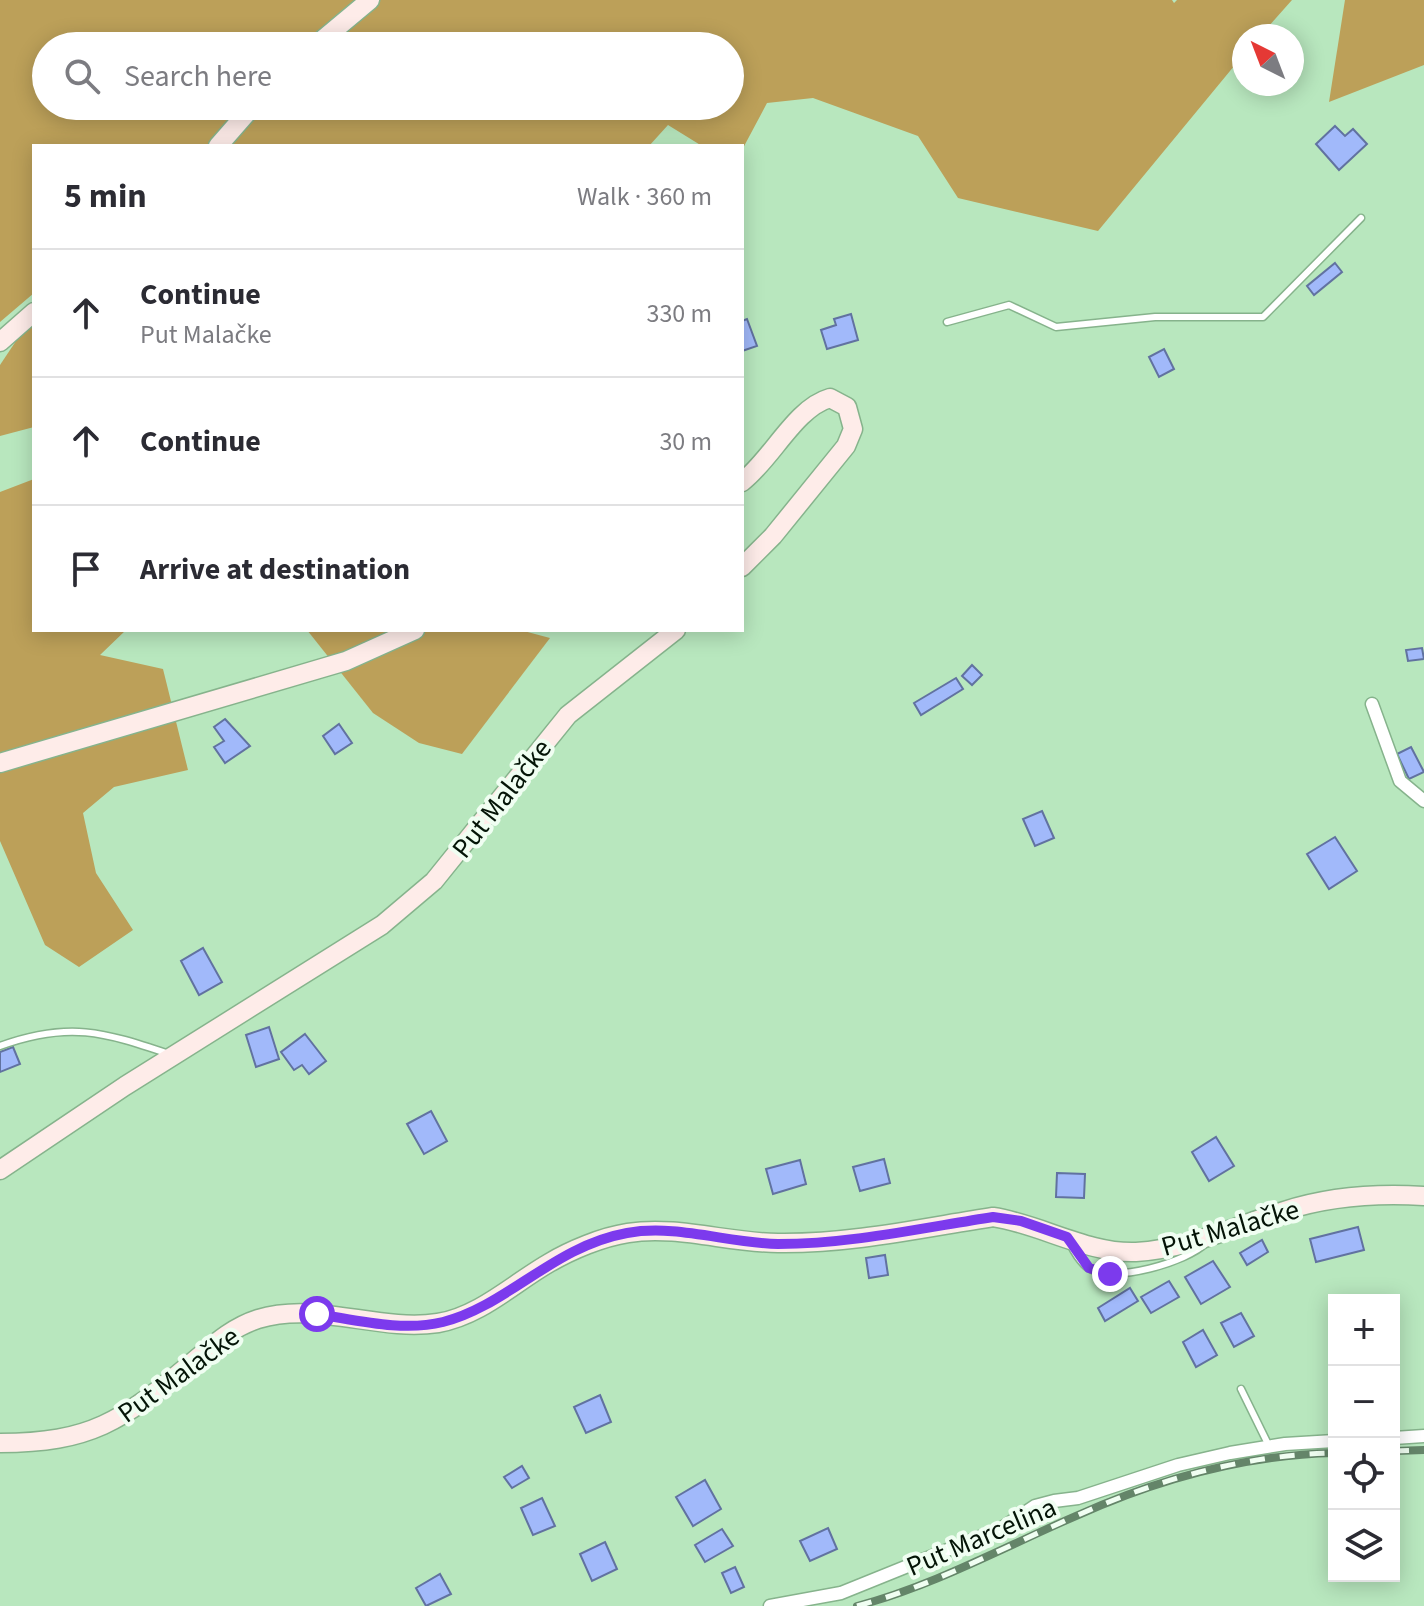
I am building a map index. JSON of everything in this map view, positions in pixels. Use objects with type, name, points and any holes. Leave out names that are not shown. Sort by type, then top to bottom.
[{"type":"main road","points":[[332,32],[370,0]]},
{"type":"main road","points":[[220,144],[241,120]]},
{"type":"main road","points":[[0,342],[32,314]]},
{"type":"main road","points":[[744,480],[763,465],[807,409],[830,398],[847,407],[853,429],[846,446],[773,536],[744,565]]},
{"type":"main road","points":[[0,763],[346,661],[411,632]]},
{"type":"main road","name":"Put Malačke","points":[[0,1170],[382,925],[434,881],[568,715],[673,632]]},
{"type":"main road","name":"Put Malačke","points":[[0,1443],[53,1441],[108,1425],[135,1410],[232,1329],[260,1319],[303,1313],[412,1326],[443,1322],[473,1311],[550,1262],[627,1233],[665,1231],[773,1244],[814,1243],[993,1217],[1021,1221],[1067,1237],[1134,1252],[1178,1246],[1338,1198],[1390,1194],[1424,1196]]},
{"type":"street","points":[[1372,704],[1400,781],[1424,801]]},
{"type":"street","points":[[1400,1438],[1424,1436]]},
{"type":"street","name":"Put Marcelina","points":[[770,1606],[841,1593],[1002,1528],[1035,1506],[1078,1498],[1178,1465],[1269,1446],[1328,1441]]},
{"type":"lane","points":[[947,322],[1009,305],[1056,327],[1155,317],[1263,317],[1361,218]]},
{"type":"lane","points":[[0,1046],[23,1038],[75,1029],[105,1033],[177,1056]]},
{"type":"lane","points":[[1241,1389],[1269,1446]]},
{"type":"shaded area","points":[[0,0],[1172,0],[1174,3],[1177,0],[1292,0],[1271,24],[1232,24],[1232,69],[1098,231],[958,198],[918,136],[813,98],[767,103],[744,146],[699,144],[668,125],[651,144],[32,144],[32,295],[0,322]]},
{"type":"shaded area","points":[[1345,0],[1424,0],[1424,65],[1329,102]]},
{"type":"shaded area","points":[[32,317],[32,428],[0,436],[0,365]]},
{"type":"shaded area","points":[[32,480],[32,632],[124,632],[100,655],[163,669],[188,770],[114,787],[83,813],[96,873],[133,930],[79,967],[45,945],[0,841],[0,492]]},
{"type":"shaded area","points":[[309,632],[528,632],[550,638],[462,754],[419,743],[373,713]]},
{"type":"building","points":[[1335,126],[1345,136],[1353,129],[1367,144],[1339,170],[1316,144]]},
{"type":"building","points":[[1335,263],[1342,272],[1314,295],[1307,286]]},
{"type":"building","points":[[851,314],[858,340],[827,349],[821,330],[836,325],[834,319]]},
{"type":"building","points":[[747,319],[757,346],[744,350],[744,320]]},
{"type":"building","points":[[1164,349],[1174,369],[1159,377],[1149,357]]},
{"type":"building","points":[[1422,648],[1424,659],[1408,661],[1406,650]]},
{"type":"building","points":[[972,665],[982,675],[972,685],[962,676]]},
{"type":"building","points":[[956,678],[963,689],[921,715],[914,703]]},
{"type":"building","points":[[225,719],[250,746],[225,763],[214,747],[224,741],[214,727]]},
{"type":"building","points":[[339,724],[352,743],[335,754],[323,736]]},
{"type":"building","points":[[1411,747],[1424,772],[1409,779],[1397,754]]},
{"type":"building","points":[[1042,811],[1054,838],[1035,846],[1023,819]]},
{"type":"building","points":[[1335,837],[1357,871],[1329,889],[1307,854]]},
{"type":"building","points":[[203,948],[222,982],[199,995],[181,961]]},
{"type":"building","points":[[269,1027],[279,1059],[256,1067],[246,1035]]},
{"type":"building","points":[[305,1034],[326,1061],[309,1074],[302,1065],[294,1070],[281,1052]]},
{"type":"building","points":[[13,1047],[20,1064],[0,1072],[0,1052]]},
{"type":"building","points":[[431,1111],[447,1141],[424,1154],[407,1124]]},
{"type":"building","points":[[1216,1137],[1234,1166],[1209,1181],[1192,1152]]},
{"type":"building","points":[[884,1159],[890,1183],[860,1191],[853,1167]]},
{"type":"building","points":[[800,1160],[806,1184],[773,1194],[766,1169]]},
{"type":"building","points":[[1057,1173],[1085,1174],[1084,1198],[1056,1197]]},
{"type":"building","points":[[1358,1227],[1364,1250],[1316,1262],[1310,1239]]},
{"type":"building","points":[[1262,1240],[1268,1252],[1247,1265],[1240,1253]]},
{"type":"building","points":[[885,1255],[888,1275],[869,1278],[866,1258]]},
{"type":"building","points":[[1213,1261],[1230,1287],[1201,1304],[1185,1277]]},
{"type":"building","points":[[1169,1281],[1179,1297],[1151,1313],[1141,1297]]},
{"type":"building","points":[[1130,1288],[1138,1301],[1105,1321],[1098,1308]]},
{"type":"building","points":[[1241,1313],[1254,1336],[1234,1347],[1221,1323]]},
{"type":"building","points":[[1203,1330],[1217,1355],[1196,1367],[1183,1342]]},
{"type":"building","points":[[600,1395],[611,1422],[586,1433],[574,1407]]},
{"type":"building","points":[[522,1466],[529,1478],[512,1488],[504,1477]]},
{"type":"building","points":[[705,1480],[721,1509],[693,1526],[676,1497]]},
{"type":"building","points":[[542,1498],[555,1526],[533,1535],[521,1508]]},
{"type":"building","points":[[828,1528],[837,1549],[810,1561],[800,1541]]},
{"type":"building","points":[[722,1529],[733,1546],[705,1562],[695,1545]]},
{"type":"building","points":[[605,1542],[617,1569],[592,1581],[580,1554]]},
{"type":"building","points":[[735,1567],[744,1587],[731,1593],[722,1573]]},
{"type":"building","points":[[440,1574],[451,1594],[426,1606],[416,1588]]},
{"type":"railway","points":[[1400,1451],[1424,1450]]},
{"type":"railway","points":[[857,1606],[941,1577],[1107,1503],[1170,1480],[1267,1458],[1328,1453]]},
{"type":"route","points":[[317,1314],[379,1324],[412,1326],[443,1322],[473,1311],[550,1262],[583,1247],[627,1233],[665,1231],[773,1244],[814,1243],[993,1217],[1021,1221],[1067,1237],[1089,1268],[1110,1274]]}]
